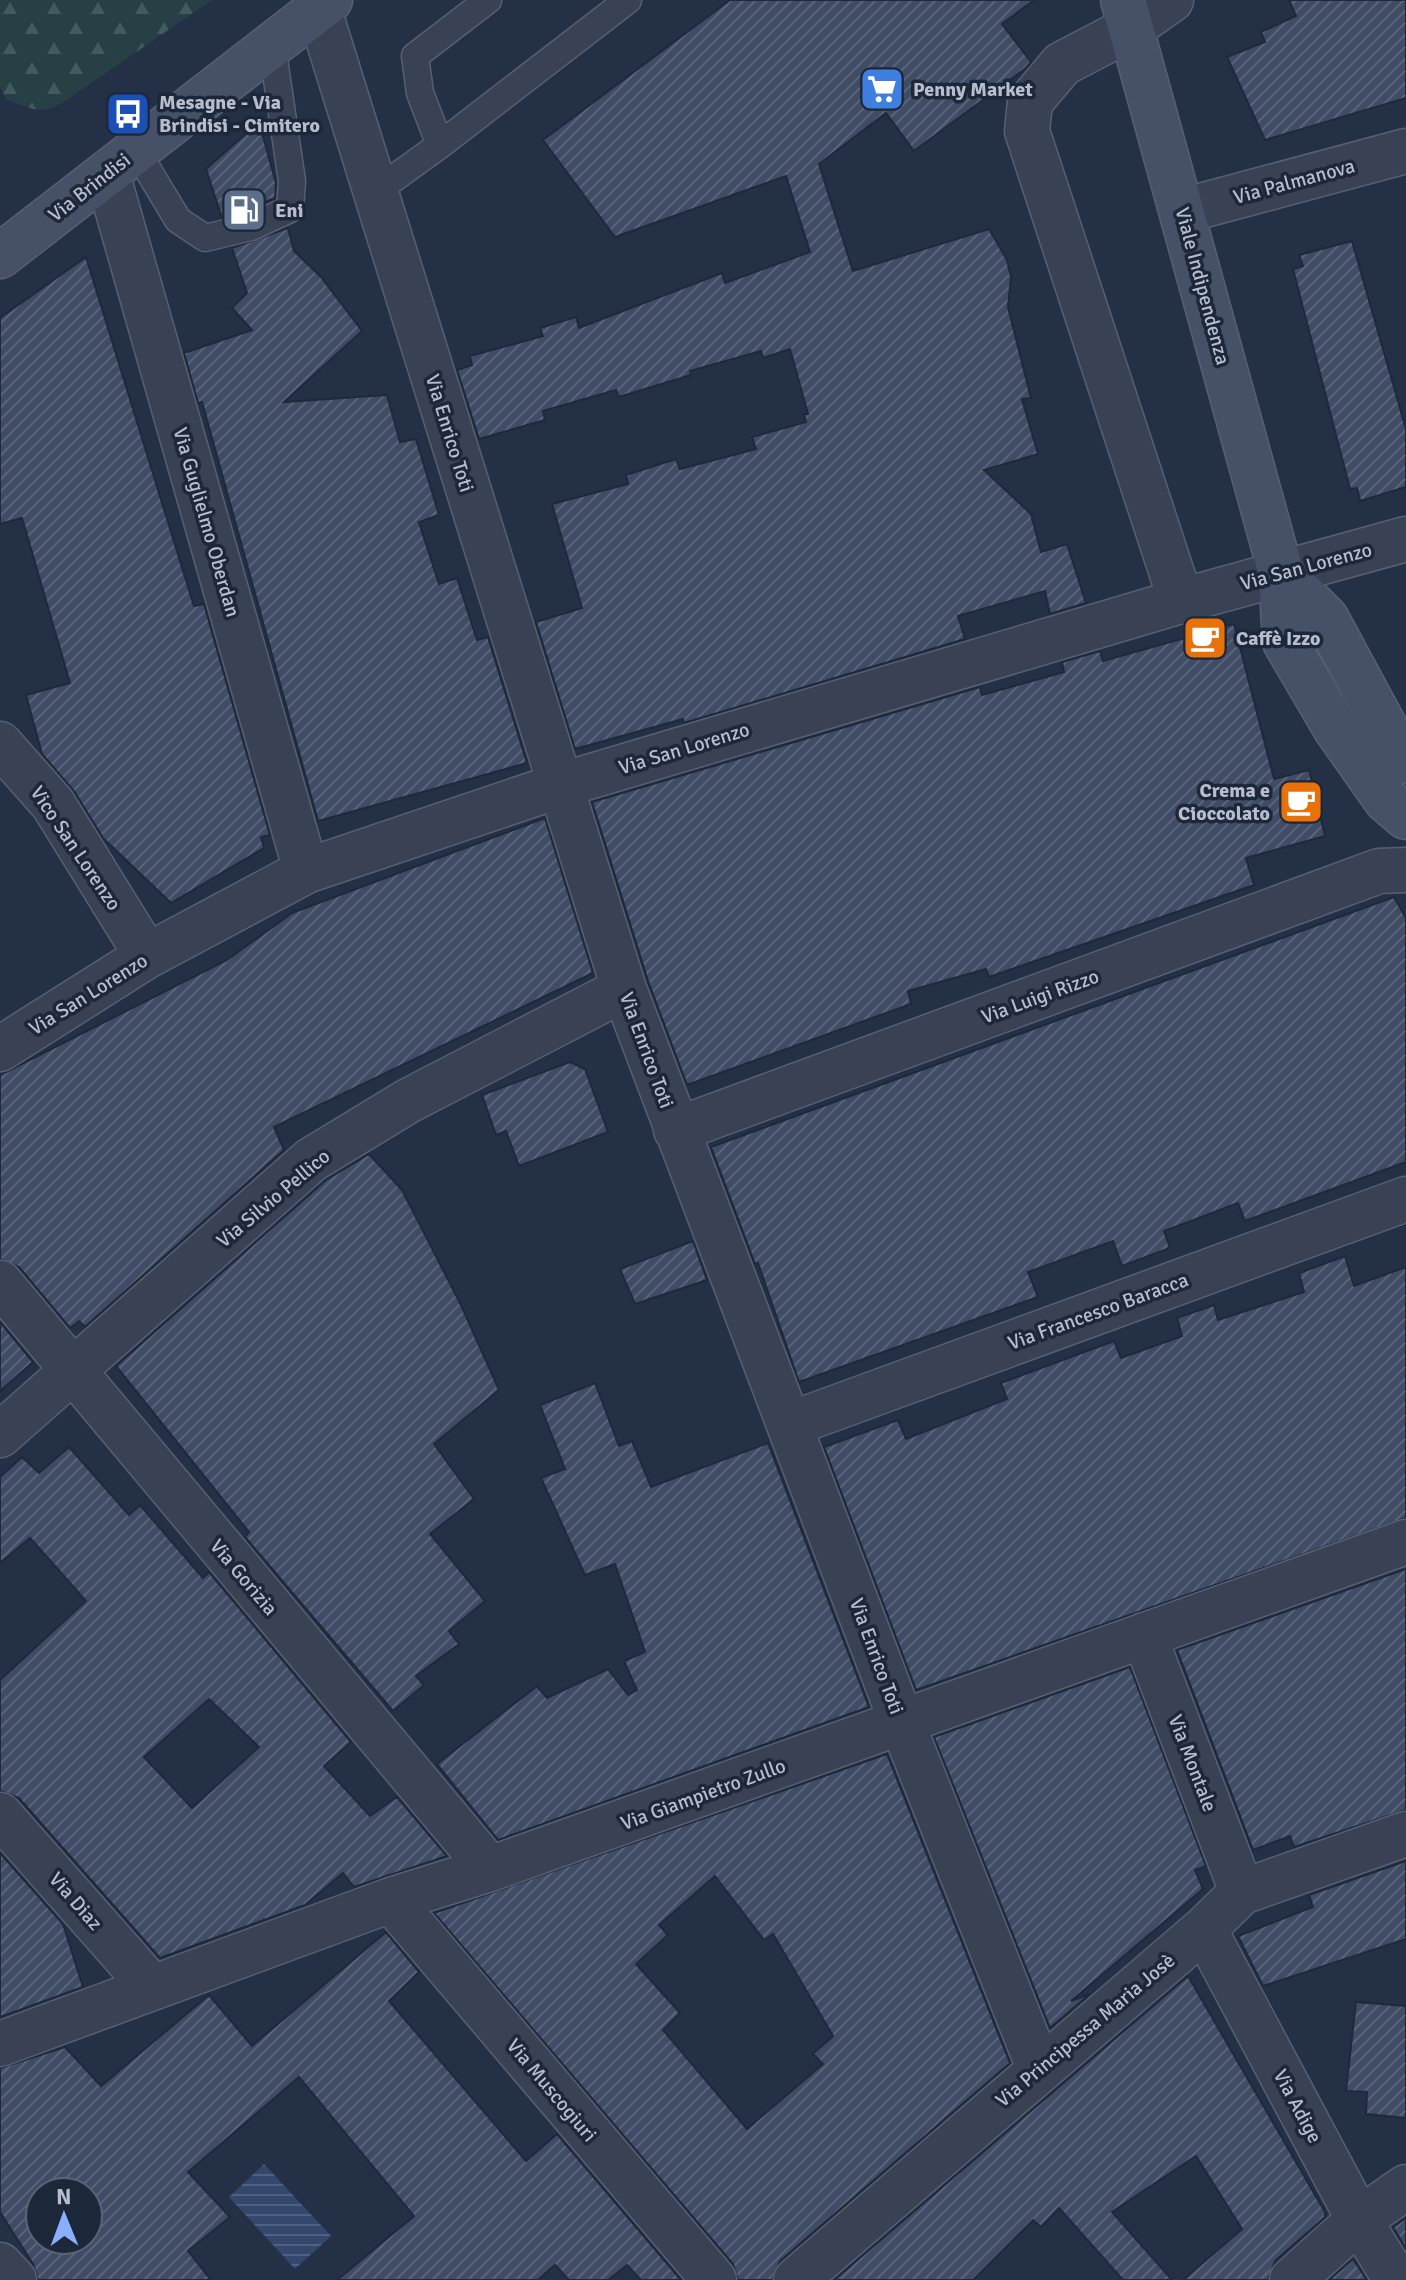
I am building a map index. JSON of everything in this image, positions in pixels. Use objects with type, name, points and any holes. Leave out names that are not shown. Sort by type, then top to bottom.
[{"type":"main road","name":"Via Brindisi","points":[[0,256],[324,5]]},
{"type":"main road","name":"Viale Indipendenza","points":[[1127,14],[1281,573],[1285,642],[1336,729],[1386,800],[1406,817]]},
{"type":"main road","name":"Viale Indipendenza","points":[[1281,573],[1326,618],[1401,757],[1406,761]]},
{"type":"street","points":[[1171,0],[1127,14],[1062,64],[1030,102],[1027,131],[1181,601]]},
{"type":"street","name":"Via Enrico Toti","points":[[324,5],[375,192],[558,786],[624,989],[902,1723],[1039,2068]]},
{"type":"street","name":"Via Palmanova","points":[[1182,211],[1406,151]]},
{"type":"street","name":"Via Guglielmo Oberdan","points":[[122,162],[306,871]]},
{"type":"street","name":"Via San Lorenzo","points":[[0,1049],[147,956],[306,871],[558,786],[1181,601],[1406,539]]},
{"type":"street","name":"Vico San Lorenzo","points":[[0,744],[53,804],[147,956]]},
{"type":"street","name":"Via Luigi Rizzo","points":[[676,1130],[1379,871],[1406,870]]},
{"type":"street","name":"Via Silvio Pellico","points":[[0,1435],[311,1160],[408,1101],[624,989]]},
{"type":"street","name":"Via Francesco Baracca","points":[[791,1424],[1406,1199]]},
{"type":"street","name":"Via Gorizia","points":[[0,1283],[490,1869]]},
{"type":"street","name":"Via Giampietro Zullo","points":[[0,2044],[391,1900],[490,1869],[1406,1542]]},
{"type":"street","name":"Via Montale","points":[[1144,1635],[1242,1892]]},
{"type":"street","name":"Via Diaz","points":[[0,1815],[151,1986]]},
{"type":"street","name":"Via Principessa Maria Josè","points":[[796,2280],[1204,1929],[1242,1892],[1406,1834]]},
{"type":"street","name":"Via Muscogiuri","points":[[391,1900],[714,2280]]},
{"type":"street","name":"Via Adige","points":[[1204,1929],[1359,2220],[1396,2280]]},
{"type":"street","points":[[1292,2280],[1359,2220],[1406,2187]]},
{"type":"street","points":[[0,2265],[14,2280]]},
{"type":"lane","points":[[440,145],[420,93],[415,56],[488,0]]},
{"type":"lane","points":[[375,192],[628,0]]},
{"type":"lane","points":[[122,162],[178,220],[205,238],[251,227],[290,209],[292,181],[272,46]]},
{"type":"green space","points":[[0,0],[212,0],[65,101],[43,110],[6,99],[0,87]]},
{"type":"water","points":[[264,2164],[331,2236],[295,2269],[229,2197]]},
{"type":"building","points":[[730,0],[1034,0],[1002,24],[1031,62],[1026,68],[914,151],[886,113],[819,164],[853,271],[989,229],[1007,260],[1011,277],[1008,307],[1031,398],[1022,399],[1038,454],[984,470],[1031,514],[1041,552],[1067,544],[1086,603],[1050,614],[1045,591],[958,616],[965,639],[684,723],[683,719],[575,749],[536,622],[582,608],[552,504],[628,484],[626,475],[676,459],[680,469],[756,449],[752,437],[806,422],[804,414],[808,414],[790,349],[763,358],[761,351],[690,371],[691,375],[619,397],[616,390],[543,411],[545,420],[479,439],[457,370],[472,365],[470,356],[543,336],[540,328],[576,317],[579,328],[722,273],[725,283],[810,252],[786,176],[615,237],[543,140]]},
{"type":"building","points":[[1289,0],[1406,0],[1406,98],[1265,140],[1227,57],[1265,42],[1261,32],[1296,16]]},
{"type":"building","points":[[259,122],[276,183],[275,198],[222,218],[206,169]]},
{"type":"building","points":[[288,228],[294,251],[321,277],[362,331],[284,402],[387,395],[400,442],[416,439],[439,515],[419,522],[439,584],[457,578],[477,640],[488,637],[527,763],[318,821],[202,402],[198,403],[184,353],[252,330],[232,308],[247,293],[232,248]]},
{"type":"building","points":[[1352,241],[1406,429],[1406,487],[1360,501],[1357,488],[1350,489],[1293,269],[1303,266],[1299,255]]},
{"type":"building","points":[[86,257],[194,606],[204,604],[270,835],[261,837],[264,848],[171,903],[103,838],[74,791],[42,754],[26,695],[70,683],[22,518],[0,524],[0,318]]},
{"type":"building","points":[[1234,624],[1274,779],[1309,770],[1325,836],[1246,858],[1254,885],[989,977],[986,969],[908,991],[911,1004],[687,1085],[648,981],[592,802],[980,687],[982,695],[1064,672],[1062,662],[1100,651],[1103,661]]},
{"type":"building","points":[[545,818],[593,973],[274,1127],[284,1150],[85,1327],[79,1321],[70,1328],[19,1267],[0,1259],[0,1075],[227,960],[292,913]]},
{"type":"building","points":[[1394,897],[1406,918],[1406,1162],[1245,1221],[1238,1203],[1164,1231],[1170,1248],[1122,1266],[1113,1241],[1028,1272],[1038,1297],[799,1382],[758,1263],[755,1264],[711,1147]]},
{"type":"building","points":[[570,1062],[585,1069],[608,1132],[519,1166],[506,1131],[496,1135],[482,1095]]},
{"type":"building","points":[[369,1154],[402,1190],[461,1305],[499,1390],[434,1444],[474,1499],[430,1534],[485,1601],[449,1631],[459,1644],[416,1676],[424,1685],[393,1711],[245,1537],[249,1532],[116,1366],[326,1180]]},
{"type":"building","points":[[693,1241],[707,1280],[635,1304],[620,1269]]},
{"type":"building","points":[[1345,1256],[1354,1286],[1406,1267],[1406,1518],[916,1690],[824,1447],[898,1420],[906,1439],[1007,1399],[1001,1383],[1114,1341],[1121,1358],[1182,1336],[1177,1318],[1214,1305],[1218,1320],[1304,1292],[1299,1273]]},
{"type":"building","points":[[0,1322],[33,1362],[0,1391]]},
{"type":"building","points":[[595,1383],[619,1446],[632,1441],[651,1487],[768,1443],[869,1707],[498,1840],[437,1764],[537,1686],[547,1698],[608,1669],[628,1695],[637,1690],[624,1661],[645,1652],[615,1564],[585,1575],[541,1478],[565,1469],[540,1405]]},
{"type":"building","points":[[69,1447],[129,1515],[140,1505],[203,1578],[209,1572],[351,1742],[324,1766],[370,1816],[397,1797],[447,1856],[354,1887],[343,1873],[305,1905],[160,1958],[19,1798],[0,1791],[0,1680],[86,1601],[30,1538],[0,1563],[0,1477],[22,1457],[39,1473]],"holes":[[[209,1699],[259,1747],[192,1808],[144,1757]]]},
{"type":"building","points":[[1406,1569],[1406,1810],[1294,1847],[1290,1836],[1253,1850],[1177,1650]]},
{"type":"building","points":[[1130,1667],[1206,1866],[1195,1870],[1203,1889],[1071,2001],[1090,1994],[1050,2028],[934,1737]]},
{"type":"building","points":[[887,1754],[1010,2063],[780,2261],[772,2280],[738,2280],[733,2264],[434,1913]],"holes":[[[715,1876],[764,1940],[773,1934],[833,2036],[813,2054],[823,2064],[747,2129],[663,2030],[680,2013],[636,1964],[668,1935],[659,1925]]]},
{"type":"building","points":[[0,1853],[63,1924],[83,1987],[0,2017]]},
{"type":"building","points":[[1406,1861],[1406,1939],[1263,1986],[1238,1936],[1313,1907],[1309,1895]]},
{"type":"building","points":[[386,1932],[419,1972],[389,2001],[526,2161],[557,2134],[681,2280],[641,2280],[627,2265],[608,2280],[569,2280],[555,2265],[538,2280],[337,2280],[414,2216],[299,2077],[188,2172],[230,2217],[188,2251],[211,2280],[38,2280],[28,2256],[104,2256],[104,2176],[24,2176],[24,2250],[0,2212],[0,2068],[65,2047],[101,2086],[209,1995],[252,2046]]},
{"type":"building","points":[[1188,1976],[1325,2212],[1325,2217],[1275,2261],[1268,2280],[1183,2280],[1242,2229],[1196,2156],[1112,2212],[1172,2280],[1123,2280],[1059,2208],[1041,2227],[1033,2220],[973,2280],[834,2280]]},
{"type":"building","points":[[1356,2002],[1406,2006],[1406,2118],[1366,2114],[1367,2092],[1346,2091]]},
{"type":"building","points":[[1406,2218],[1406,2249],[1393,2227]]},
{"type":"building","points":[[1353,2259],[1367,2280],[1329,2280]]},
{"type":"place","name":"Penny Market","points":[[882,89]]},
{"type":"place","name":"Mesagne - Via Brindisi - Cimitero","points":[[128,114]]},
{"type":"place","name":"Eni","points":[[244,210]]},
{"type":"place","name":"Caffè Izzo","points":[[1205,638]]},
{"type":"place","name":"Crema e Cioccolato","points":[[1301,802]]}]
